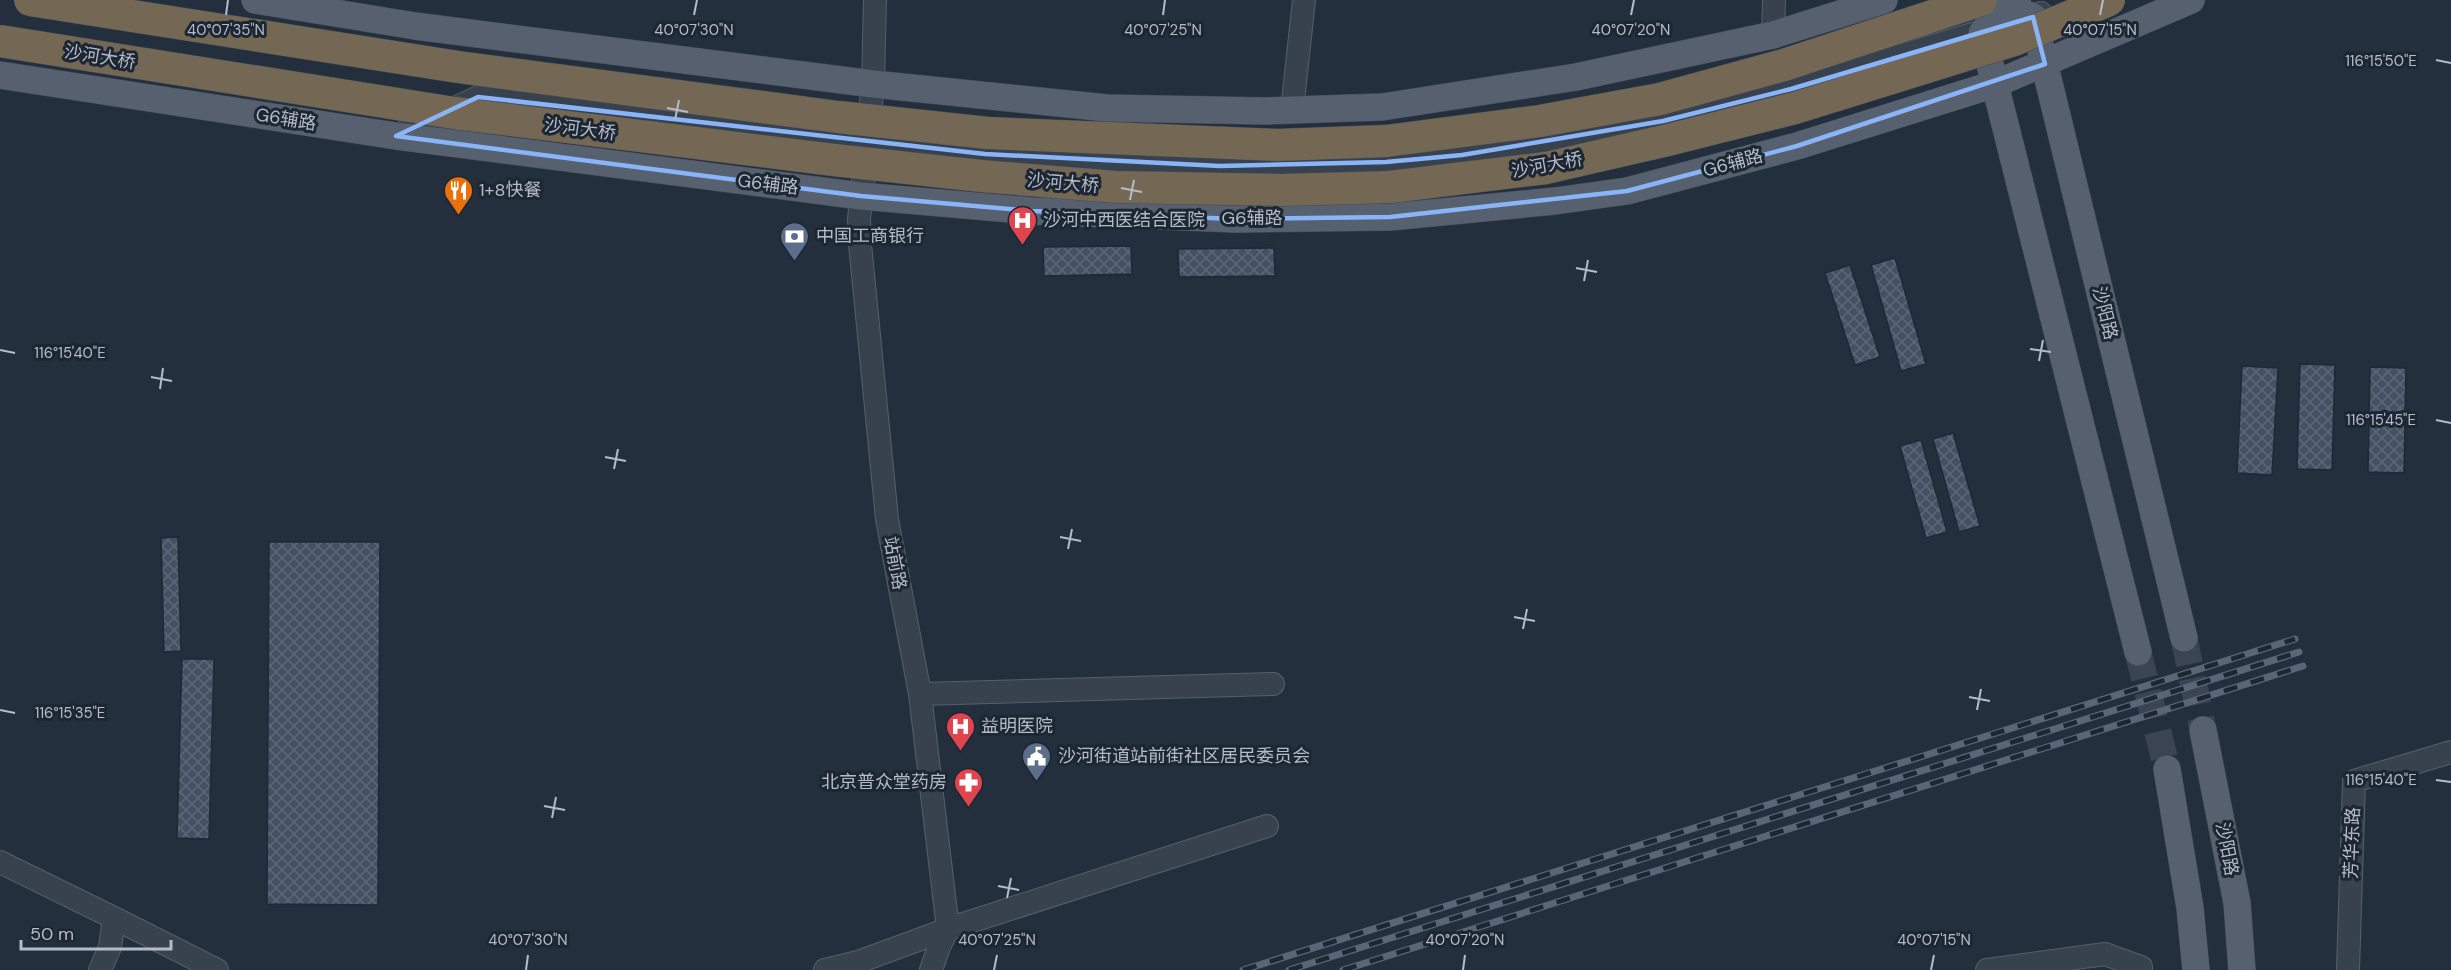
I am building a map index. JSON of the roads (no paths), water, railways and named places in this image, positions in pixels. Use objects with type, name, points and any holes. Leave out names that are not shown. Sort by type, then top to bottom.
[{"type":"highway","points":[[30,0],[458,67],[850,118],[988,133],[1278,145],[1386,141],[1539,121],[1660,99],[2009,5]]},
{"type":"highway","name":"沙河大桥","points":[[0,41],[454,113],[834,160],[981,176],[1116,187],[1281,190],[1390,187],[1546,168],[1795,108],[2014,40],[2109,0]]},
{"type":"main road","points":[[255,0],[415,26],[873,84],[1107,108],[1292,110],[1382,106],[1576,77],[1773,35],[1884,0]]},
{"type":"main road","name":"G6辅路","points":[[0,75],[396,136],[861,196],[1032,211],[1236,219],[1389,217],[1508,206],[1627,191],[1797,146],[1995,84],[2191,0]]},
{"type":"main road","points":[[2009,5],[1982,33],[2138,652]]},
{"type":"main road","name":"沙阳路","points":[[2009,5],[2045,64],[2184,638]]},
{"type":"main road","name":"沙阳路","points":[[2203,730],[2237,903],[2242,970]]},
{"type":"main road","points":[[2166,769],[2190,908],[2196,970]]},
{"type":"street","name":"站前路","points":[[875,0],[873,84],[861,196],[860,244],[887,519],[920,694],[948,929]]},
{"type":"street","points":[[1292,110],[1304,0]]},
{"type":"street","points":[[1773,35],[1774,0]]},
{"type":"street","points":[[2009,5],[2073,0]]},
{"type":"street","points":[[396,136],[478,97],[997,155],[1220,166],[1386,162],[1451,156],[1539,143],[1663,121],[1791,89],[1982,33]]},
{"type":"street","points":[[920,694],[1273,684]]},
{"type":"street","name":"芳华东路","points":[[2348,970],[2354,781],[2451,753]]},
{"type":"street","points":[[825,970],[858,962],[948,929],[1267,826]]},
{"type":"street","points":[[0,862],[217,970]]},
{"type":"street","points":[[100,970],[110,947],[114,918]]},
{"type":"street","points":[[931,970],[948,929]]},
{"type":"street","points":[[1987,970],[2105,954],[2141,968],[2141,970]]},
{"type":"tunnel","points":[[2184,638],[2203,730]]},
{"type":"tunnel","points":[[2138,652],[2167,769]]},
{"type":"railway","points":[[1243,970],[2295,639]]},
{"type":"railway","points":[[1289,970],[2299,652]]},
{"type":"railway","points":[[1343,970],[2303,666]]},
{"type":"place","name":"1+8快餐","points":[[458,216]]},
{"type":"place","name":"沙河中西医结合医院","points":[[1022,246]]},
{"type":"place","name":"中国工商银行","points":[[795,262]]},
{"type":"place","name":"益明医院","points":[[960,752]]},
{"type":"place","name":"沙河街道站前街社区居民委员会","points":[[1037,782]]},
{"type":"place","name":"北京普众堂药房","points":[[968,808]]}]
